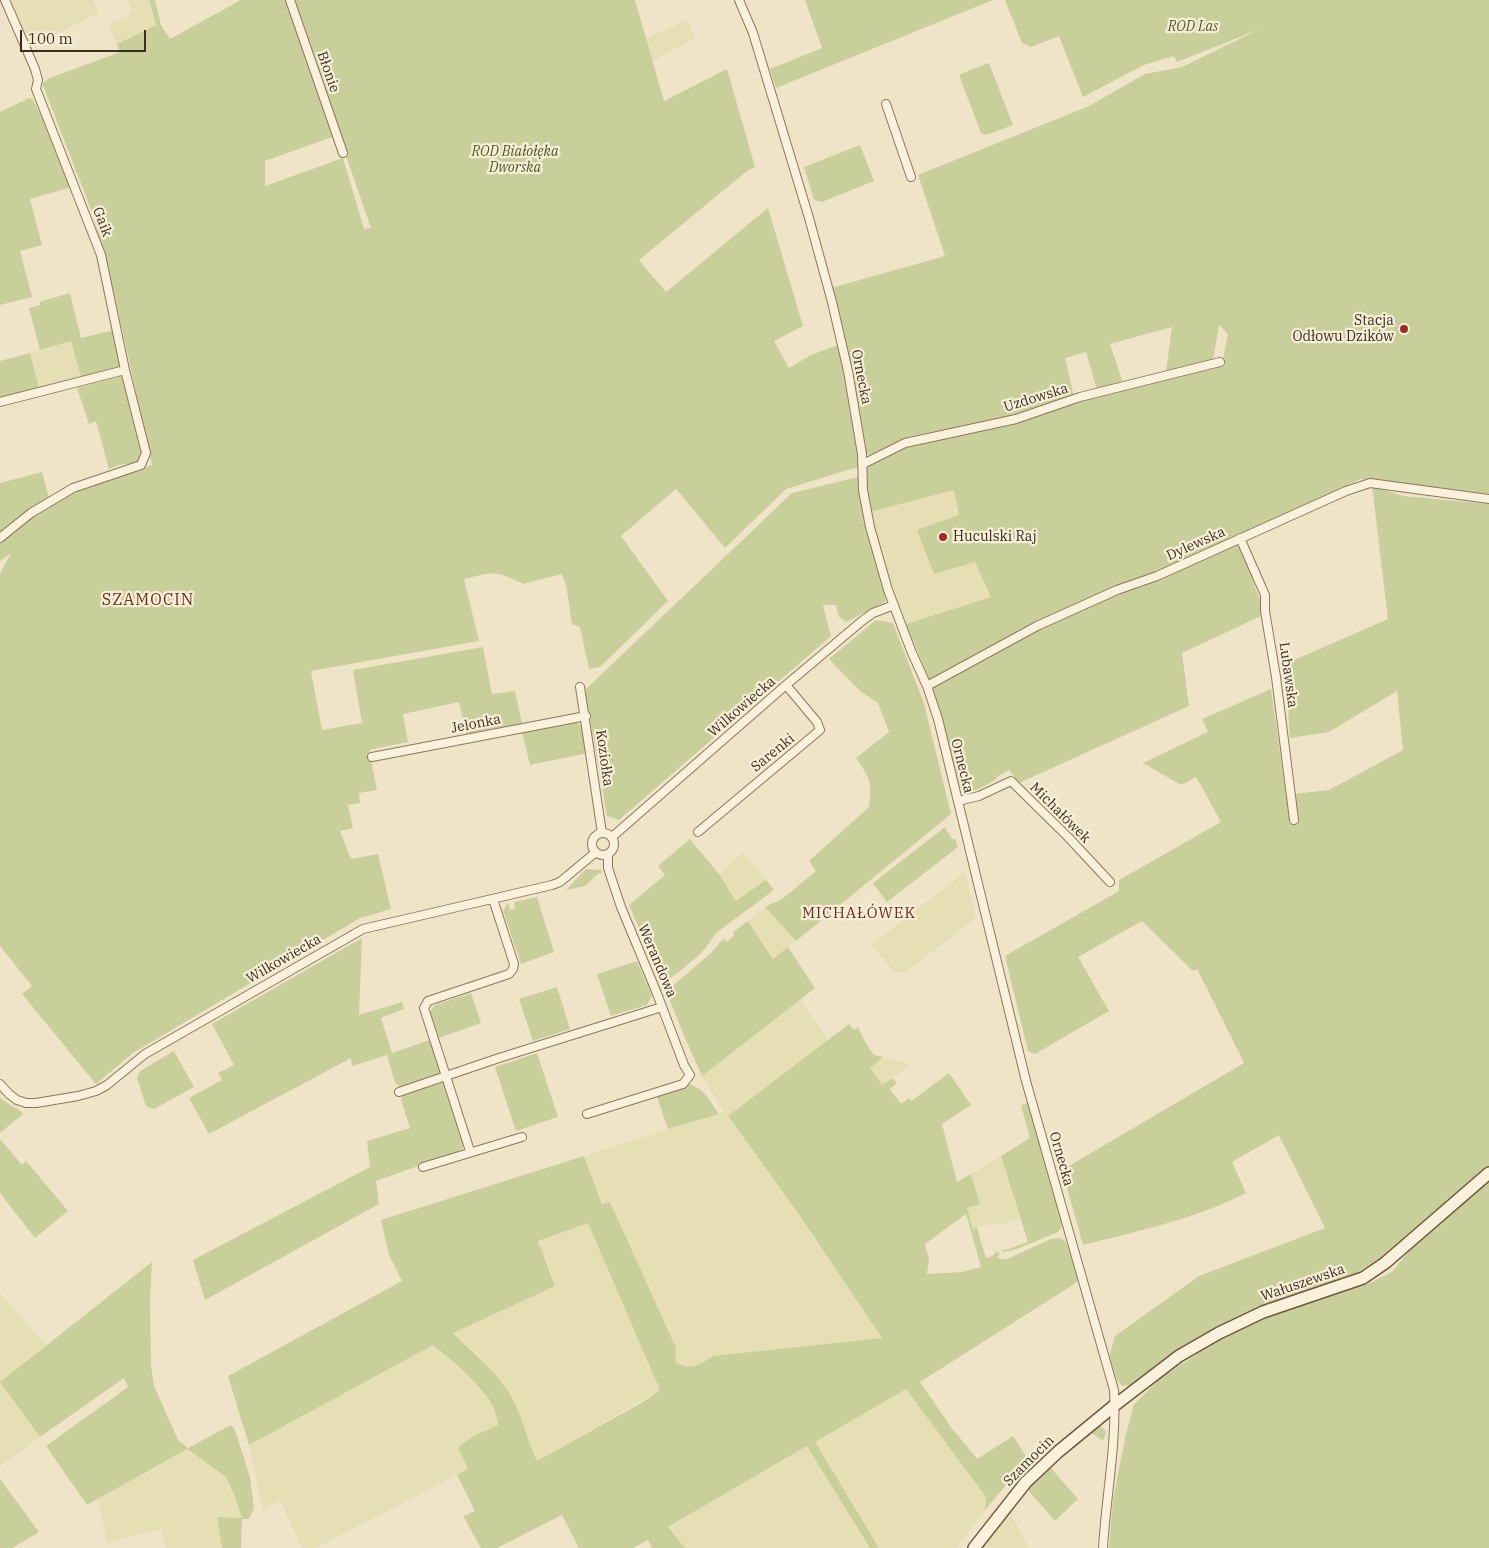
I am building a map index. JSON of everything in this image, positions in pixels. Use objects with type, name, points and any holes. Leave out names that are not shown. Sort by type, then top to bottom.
[{"type":"street","name":"Gaik","points":[[0,538],[31,513],[73,488],[141,465],[146,453],[125,370],[102,255],[36,89],[38,80],[35,69],[4,0]]},
{"type":"street","name":"Błonie","points":[[290,0],[343,153]]},
{"type":"street","name":"Ornecka","points":[[739,0],[754,33],[824,270],[848,371],[863,464],[863,481],[870,527],[894,604],[912,653],[928,686],[938,719],[1026,1081],[1114,1390],[1115,1405],[1103,1548]]},
{"type":"street","points":[[886,104],[912,177]]},
{"type":"street","name":"Uzdowska","points":[[863,464],[904,443],[1016,419],[1080,397],[1220,362]]},
{"type":"street","points":[[0,402],[125,370]]},
{"type":"street","name":"Dylewska","points":[[928,686],[1036,626],[1117,590],[1157,576],[1346,491],[1370,483],[1489,499]]},
{"type":"street","name":"Lubawska","points":[[1240,538],[1265,595],[1265,611],[1275,669],[1294,820]]},
{"type":"street","name":"Wilkowiecka","points":[[612,837],[862,621],[873,613],[894,604]]},
{"type":"street","name":"Sarenki","points":[[698,832],[820,730],[817,722],[786,685]]},
{"type":"street","name":"Koziołka","points":[[580,687],[586,716],[602,833]]},
{"type":"street","name":"Jelonka","points":[[372,758],[586,716]]},
{"type":"street","name":"Michałówek","points":[[958,801],[979,796],[1011,781],[1110,882]]},
{"type":"street","points":[[606,833],[612,837],[614,845],[608,854],[601,855],[592,847],[592,841],[596,835],[606,833]]},
{"type":"street","name":"Wilkowiecka","points":[[0,1084],[8,1094],[17,1100],[36,1103],[96,1091],[107,1085],[145,1054],[363,929],[552,886],[560,882],[596,852]]},
{"type":"street","name":"Werandowa","points":[[587,1114],[683,1084],[690,1075],[684,1065],[621,907],[608,868],[608,854]]},
{"type":"street","points":[[470,1151],[424,1005],[428,1001],[496,980],[513,970],[514,964],[493,899]]},
{"type":"street","points":[[399,1092],[499,1058],[662,1007]]},
{"type":"street","points":[[423,1167],[470,1151],[522,1137]]},
{"type":"street","name":"Wałuszewska","points":[[1115,1405],[1180,1356],[1219,1333],[1263,1312],[1370,1274],[1392,1258],[1489,1173]]},
{"type":"street","name":"Szamocin","points":[[974,1548],[1026,1482],[1059,1451],[1115,1405]]},
{"type":"shaded area","points":[[8,0],[93,0],[99,13],[29,46]]},
{"type":"shaded area","points":[[127,0],[149,0],[156,25],[117,44],[108,24],[128,16],[132,10]]},
{"type":"shaded area","points":[[687,20],[695,38],[653,61],[646,39]]},
{"type":"shaded area","points":[[71,341],[81,377],[39,388],[30,353]]},
{"type":"shaded area","points":[[954,490],[968,545],[991,597],[906,624],[892,588],[870,512]]},
{"type":"shaded area","points":[[743,853],[766,880],[736,901],[719,874]]},
{"type":"shaded area","points":[[965,872],[976,918],[906,972],[895,973],[871,945]]},
{"type":"shaded area","points":[[765,907],[796,941],[774,959],[748,921]]},
{"type":"shaded area","points":[[800,999],[828,1040],[728,1116],[798,1213],[882,1338],[713,1356],[697,1366],[684,1367],[675,1362],[609,1202],[603,1204],[584,1156],[724,1112],[702,1076]]},
{"type":"shaded area","points":[[883,1057],[905,1063],[908,1067],[882,1085],[869,1067]]},
{"type":"shaded area","points":[[1001,1156],[1020,1218],[999,1225],[991,1224],[973,1229],[967,1208],[980,1204],[971,1174]]},
{"type":"shaded area","points":[[588,1222],[660,1390],[537,1461],[511,1397],[476,1353],[453,1333],[555,1282],[538,1241]]},
{"type":"shaded area","points":[[0,1293],[46,1345],[0,1382]]},
{"type":"shaded area","points":[[433,1345],[476,1383],[498,1415],[498,1425],[474,1436],[469,1469],[315,1548],[302,1548],[280,1501],[266,1507],[263,1511],[249,1445]]},
{"type":"shaded area","points":[[0,1382],[40,1437],[0,1466]]},
{"type":"shaded area","points":[[906,1389],[986,1497],[985,1510],[956,1548],[879,1548],[814,1442]]},
{"type":"shaded area","points":[[808,1446],[870,1548],[685,1548],[667,1528]]},
{"type":"shaded area","points":[[186,1449],[226,1477],[235,1497],[242,1518],[217,1517],[222,1548],[165,1548],[161,1529],[107,1542],[98,1499]]},
{"type":"shaded area","points":[[1010,1512],[1029,1548],[982,1548]]},
{"type":"green space","name":"ROD Białołęka Dworska","points":[[149,0],[155,0],[161,25],[170,39],[241,0],[287,0],[335,136],[265,161],[265,186],[343,158],[364,229],[371,228],[292,0],[635,0],[664,101],[727,69],[755,167],[747,171],[639,260],[666,292],[768,208],[803,326],[774,341],[789,368],[811,355],[838,345],[859,453],[858,467],[786,489],[725,548],[676,489],[621,536],[668,601],[600,667],[589,669],[580,627],[572,624],[566,585],[562,574],[523,584],[500,574],[488,574],[464,579],[479,641],[311,671],[322,730],[362,723],[353,670],[483,647],[492,694],[515,691],[522,723],[466,734],[459,702],[403,714],[408,742],[369,750],[377,790],[359,793],[360,803],[348,805],[353,828],[340,831],[351,859],[378,854],[391,909],[360,918],[133,1053],[96,1084],[22,994],[32,986],[0,946],[0,574],[11,553],[0,561],[0,542],[27,519],[72,494],[152,465],[114,292],[92,212],[42,83],[50,78],[120,52],[117,44],[156,25]]},
{"type":"green space","points":[[805,0],[993,0],[776,88],[770,69],[822,48]]},
{"type":"green space","name":"ROD Las","points":[[1005,0],[1489,0],[1489,494],[1361,479],[1237,536],[1260,601],[1261,616],[1182,653],[1189,706],[1019,783],[1009,770],[979,789],[967,793],[960,787],[933,688],[906,624],[991,597],[975,562],[934,574],[917,530],[959,515],[954,490],[870,512],[866,471],[872,461],[895,450],[1075,400],[1222,364],[1228,334],[1219,325],[1213,361],[1166,372],[1172,327],[1110,344],[1123,383],[1097,390],[1086,352],[1065,358],[1074,397],[1014,416],[911,436],[871,455],[865,453],[831,288],[945,256],[918,175],[1089,106],[1145,74],[1182,67],[1260,29],[1177,62],[1174,56],[1144,65],[1083,97],[1059,36],[1031,47],[1022,43]]},
{"type":"green space","points":[[989,63],[1013,125],[986,135],[981,133],[960,74]]},
{"type":"green space","points":[[29,98],[33,100],[48,129],[72,187],[30,199],[42,245],[20,251],[32,297],[0,305],[0,112]]},
{"type":"green space","points":[[860,145],[874,181],[822,202],[814,200],[804,167]]},
{"type":"green space","points":[[70,293],[81,338],[114,330],[121,366],[81,377],[71,341],[40,350],[29,308],[40,305],[39,302]]},
{"type":"green space","points":[[30,353],[39,388],[0,398],[0,361]]},
{"type":"green space","points":[[123,376],[142,457],[137,463],[119,465],[109,469],[96,421],[89,424],[77,388]]},
{"type":"green space","points":[[42,472],[49,498],[0,534],[0,483]]},
{"type":"green space","points":[[858,477],[863,515],[882,569],[886,591],[885,602],[846,622],[839,617],[836,605],[823,605],[831,636],[619,820],[607,816],[585,690],[792,493]]},
{"type":"green space","points":[[1372,486],[1404,496],[1489,504],[1489,1167],[1398,1247],[1358,1272],[1299,1293],[1234,1320],[1134,1385],[1122,1386],[1117,1380],[1110,1359],[1115,1336],[1199,1276],[1325,1228],[1279,1135],[1232,1162],[1246,1193],[1187,1217],[1083,1245],[1062,1170],[1244,1063],[1197,969],[1193,971],[1142,921],[1078,957],[1109,1011],[1035,1054],[1028,1051],[1005,956],[1119,891],[1119,880],[1221,822],[1196,777],[1181,785],[1143,763],[1208,732],[1202,719],[1271,689],[1286,795],[1329,790],[1403,750],[1397,691],[1329,732],[1290,738],[1285,664],[1388,619]]},
{"type":"green space","points":[[876,620],[893,623],[924,703],[951,814],[796,941],[765,907],[782,899],[816,871],[809,861],[869,807],[869,780],[856,758],[889,732],[878,703],[860,691],[829,659]]},
{"type":"green space","points":[[576,722],[584,732],[588,753],[530,765],[522,732]]},
{"type":"green space","points":[[945,827],[952,839],[955,839],[958,847],[887,902],[873,883]]},
{"type":"green space","points":[[690,839],[719,874],[736,901],[766,880],[774,890],[716,933],[697,957],[666,982],[661,981],[629,905],[665,875],[658,866]]},
{"type":"green space","points":[[586,869],[601,870],[602,873],[598,874],[585,886],[566,890]]},
{"type":"green space","points":[[537,897],[554,952],[521,964],[503,911],[508,903],[510,910],[515,908],[514,902]]},
{"type":"green space","points":[[748,921],[773,959],[788,947],[815,988],[702,1076],[668,996],[669,989],[712,952],[723,939],[727,942],[734,935],[733,932]]},
{"type":"green space","points":[[362,938],[359,1015],[402,1002],[404,1009],[381,1018],[392,1053],[430,1040],[440,1070],[438,1075],[401,1087],[395,1083],[387,1055],[352,1066],[351,1058],[209,1134],[189,1098],[222,1080],[218,1073],[234,1065],[212,1024]]},
{"type":"green space","points":[[637,961],[652,996],[647,1005],[611,1016],[597,974]]},
{"type":"green space","points":[[557,987],[570,1029],[533,1041],[519,999]]},
{"type":"green space","points":[[471,993],[481,1023],[439,1038],[430,1012],[435,1005]]},
{"type":"green space","points":[[849,1024],[854,1030],[858,1027],[874,1055],[883,1057],[870,1068],[882,1085],[893,1078],[897,1083],[890,1089],[901,1104],[909,1098],[911,1101],[949,1073],[971,1105],[942,1124],[957,1182],[971,1174],[980,1204],[967,1208],[973,1229],[977,1228],[986,1258],[994,1255],[996,1251],[1000,1254],[997,1257],[1007,1259],[1051,1239],[1060,1238],[1066,1242],[1079,1281],[920,1382],[955,1433],[977,1459],[1013,1436],[1031,1464],[1007,1484],[985,1510],[986,1497],[906,1389],[815,1442],[879,1548],[870,1548],[807,1446],[668,1527],[685,1548],[652,1548],[648,1540],[633,1548],[579,1548],[562,1515],[497,1548],[481,1548],[463,1516],[475,1511],[457,1475],[468,1469],[458,1447],[474,1436],[498,1425],[496,1414],[491,1403],[473,1381],[433,1345],[249,1445],[228,1376],[402,1281],[389,1255],[381,1220],[584,1156],[602,1204],[610,1202],[676,1348],[675,1362],[686,1366],[695,1366],[713,1356],[882,1338],[798,1213],[728,1116]],"holes":[[[966,1214],[981,1267],[962,1272],[927,1274],[929,1259],[925,1244]],[[588,1223],[660,1390],[643,1402],[537,1461],[511,1396],[491,1370],[453,1333],[555,1286],[538,1241]]]},
{"type":"green space","points":[[174,1051],[194,1087],[154,1109],[146,1106],[137,1078],[140,1071]]},
{"type":"green space","points":[[537,1053],[558,1117],[516,1131],[495,1067]]},
{"type":"green space","points":[[442,1083],[446,1086],[464,1140],[463,1148],[458,1152],[376,1181],[379,1204],[205,1300],[193,1260],[370,1167],[367,1141],[410,1128],[401,1100],[403,1094]]},
{"type":"green space","points":[[689,1084],[703,1092],[719,1114],[668,1129],[656,1094]]},
{"type":"green space","points":[[0,1097],[23,1114],[0,1133]]},
{"type":"green space","points":[[1028,1103],[1062,1222],[1058,1232],[1017,1249],[1004,1252],[1001,1250],[1028,1242],[1001,1156],[1030,1138],[1021,1105]]},
{"type":"green space","points":[[0,1139],[22,1165],[26,1161],[68,1211],[35,1238],[0,1193]]},
{"type":"green space","points":[[1489,1180],[1489,1548],[1109,1548],[1113,1499],[1134,1404],[1162,1377],[1209,1346],[1273,1313],[1368,1284],[1392,1272],[1419,1239]]},
{"type":"green space","points":[[152,1262],[150,1299],[151,1364],[154,1386],[178,1440],[188,1448],[231,1425],[235,1430],[250,1477],[254,1508],[249,1519],[242,1519],[241,1548],[222,1548],[217,1517],[242,1518],[226,1477],[187,1449],[87,1505],[46,1446],[128,1387],[124,1378],[40,1437],[0,1382]]},
{"type":"green space","points":[[1099,1424],[1106,1432],[1103,1441],[1092,1433],[1064,1456],[1063,1453]]},
{"type":"green space","points":[[1050,1467],[1078,1499],[1055,1521],[1027,1489]]},
{"type":"green space","points":[[0,1479],[39,1532],[12,1548],[0,1548]]},
{"type":"place","name":"Stacja Odłowu Dzików","points":[[1404,329]]},
{"type":"place","name":"Huculski Raj","points":[[943,537]]},
{"type":"district","name":"SZAMOCIN","points":[[148,600]]},
{"type":"district","name":"MICHAŁÓWEK","points":[[859,914]]}]
